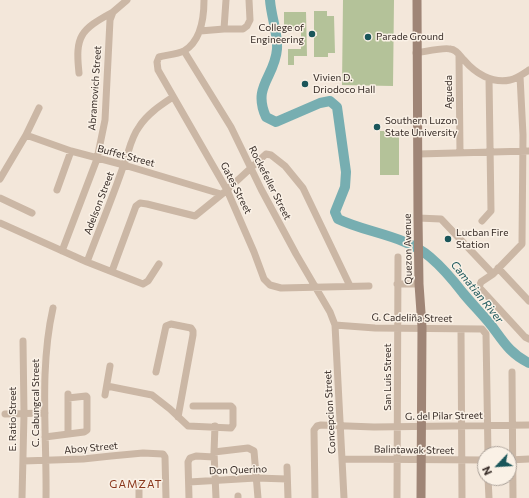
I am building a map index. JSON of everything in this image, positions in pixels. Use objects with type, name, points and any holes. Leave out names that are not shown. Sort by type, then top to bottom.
[{"type":"main road","name":"Quezon Avenue","points":[[417,0],[416,53],[418,242],[422,327],[422,498]]},
{"type":"street","points":[[79,73],[78,45],[80,36],[92,25],[113,12],[127,0]]},
{"type":"street","points":[[184,51],[194,43],[200,31],[204,0]]},
{"type":"street","points":[[224,29],[226,0]]},
{"type":"street","points":[[200,31],[243,29],[247,26],[250,20],[249,0]]},
{"type":"street","name":"Abramovich Street","points":[[62,251],[97,159],[105,120],[110,20],[113,12]]},
{"type":"street","points":[[416,53],[450,48],[479,74],[489,79],[500,81],[511,80],[529,70]]},
{"type":"street","name":"Gates Street","points":[[184,51],[159,57],[157,62],[158,70],[224,192],[254,252],[264,279],[270,285],[281,288],[369,286]]},
{"type":"street","name":"Rockefeller Street","points":[[184,51],[231,126],[250,167],[330,312],[335,325]]},
{"type":"street","name":"Agueda","points":[[459,55],[460,153]]},
{"type":"street","points":[[520,76],[526,151],[525,244],[481,282],[479,287],[529,339]]},
{"type":"street","points":[[482,221],[491,211],[489,79]]},
{"type":"street","name":"Adelson Street","points":[[87,262],[124,164],[131,140],[139,126],[158,107],[173,97]]},
{"type":"street","points":[[0,179],[26,136],[39,108]]},
{"type":"street","name":"Buffet Street","points":[[26,136],[97,159],[124,164],[224,192]]},
{"type":"street","points":[[57,190],[71,151]]},
{"type":"street","points":[[418,154],[526,151]]},
{"type":"street","points":[[112,271],[136,206],[140,203],[147,204],[195,216],[266,154],[271,155],[286,166],[303,188],[350,286]]},
{"type":"street","points":[[0,198],[32,213]]},
{"type":"street","points":[[418,218],[441,219],[495,271],[529,301]]},
{"type":"street","points":[[0,223],[87,262],[143,284],[146,284],[160,264]]},
{"type":"street","name":"San Luis Street","points":[[397,498],[398,256]]},
{"type":"street","points":[[397,284],[419,284]]},
{"type":"street","name":"C. Cabungcal Street","points":[[46,498],[47,461],[45,413],[47,346],[53,308]]},
{"type":"street","points":[[156,372],[166,326],[171,324],[191,328],[193,336],[178,417]]},
{"type":"street","name":"G. Cadeliña Street","points":[[335,325],[398,328],[422,327],[482,329],[486,334],[488,425]]},
{"type":"street","name":"Concepcion Street","points":[[335,325],[344,498]]},
{"type":"street","points":[[461,329],[462,498]]},
{"type":"street","name":"E. Ratio Street","points":[[22,498],[24,414],[23,341]]},
{"type":"street","points":[[105,395],[110,366]]},
{"type":"street","points":[[511,446],[512,372]]},
{"type":"street","points":[[107,386],[152,395],[188,426],[215,426],[231,428],[233,425],[233,408],[231,406],[194,406]]},
{"type":"street","points":[[45,437],[84,432],[87,430],[88,398],[86,396],[68,396],[68,433]]},
{"type":"street","points":[[5,414],[45,413]]},
{"type":"street","name":"G. del Pilar Street","points":[[315,498],[314,430],[317,426],[529,424]]},
{"type":"street","points":[[488,425],[488,446]]},
{"type":"street","points":[[215,426],[214,455],[216,498]]},
{"type":"street","points":[[189,498],[188,462],[190,458],[248,448],[254,451],[258,498]]},
{"type":"street","name":"Aboy Street","points":[[23,461],[83,459],[160,453],[165,457],[166,498]]},
{"type":"street","name":"Balintawak Street","points":[[342,459],[477,460]]},
{"type":"street","points":[[517,460],[529,459]]},
{"type":"street","points":[[288,468],[288,498]]},
{"type":"street","name":"Don Querino","points":[[189,482],[256,478],[287,479]]},
{"type":"street","points":[[139,484],[139,498]]},
{"type":"street","points":[[488,486],[489,498]]},
{"type":"street","points":[[512,486],[513,498]]},
{"type":"green space","name":"Parade Ground","points":[[343,0],[394,0],[393,86],[342,85]]},
{"type":"green space","points":[[314,11],[327,11],[327,16],[334,16],[335,53],[328,53],[328,57],[314,57],[314,36],[317,36],[317,32],[314,31]]},
{"type":"green space","points":[[284,12],[306,12],[307,56],[294,56],[294,65],[288,65],[288,49],[301,49],[301,31],[284,30]]},
{"type":"green space","points":[[380,131],[399,131],[399,175],[380,175]]},
{"type":"waterway","name":"Camatian River","points":[[270,0],[277,49],[275,59],[263,89],[262,106],[266,117],[276,122],[320,103],[330,101],[337,107],[346,172],[345,187],[335,212],[338,219],[349,224],[397,239],[409,244],[430,257],[452,279],[491,325],[507,347],[517,356],[529,363]]},
{"type":"place","name":"College of Engineering","points":[[312,34]]},
{"type":"place","name":"Parade Ground","points":[[368,37]]},
{"type":"place","name":"Vivien D. Driodoco Hall","points":[[305,84]]},
{"type":"place","name":"Southern Luzon State University","points":[[377,127]]},
{"type":"place","name":"Lucban Fire Station","points":[[448,239]]},
{"type":"district","name":"GAMZAT","points":[[136,484]]}]
